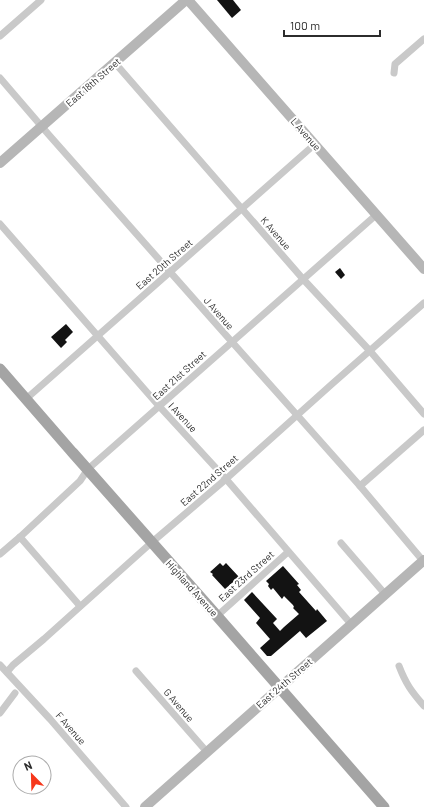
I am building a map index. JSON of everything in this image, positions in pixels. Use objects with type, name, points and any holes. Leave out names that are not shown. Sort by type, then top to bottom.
[{"type":"main road","name":"Highland Avenue","points":[[0,369],[384,807]]},
{"type":"street","points":[[0,36],[41,0]]},
{"type":"street","name":"East 18th Street","points":[[0,163],[187,0]]},
{"type":"street","name":"L Avenue","points":[[187,0],[424,269]]},
{"type":"street","points":[[394,73],[395,64],[424,39]]},
{"type":"street","name":"K Avenue","points":[[115,63],[241,209],[370,351],[424,414]]},
{"type":"street","name":"J Avenue","points":[[0,78],[169,272],[360,486],[424,561]]},
{"type":"street","name":"East 20th Street","points":[[26,398],[314,144]]},
{"type":"street","name":"East 21st Street","points":[[0,554],[80,481],[88,469],[376,214]]},
{"type":"street","name":"I Avenue","points":[[0,224],[159,406],[226,479],[351,624]]},
{"type":"street","name":"East 22nd Street","points":[[6,672],[13,664],[44,639],[151,542],[188,513],[424,303]]},
{"type":"street","points":[[360,486],[424,430]]},
{"type":"street","points":[[20,537],[80,606]]},
{"type":"street","points":[[341,543],[385,594]]},
{"type":"street","name":"East 23rd Street","points":[[217,616],[288,552]]},
{"type":"street","name":"East 24th Street","points":[[145,807],[424,561]]},
{"type":"street","name":"F Avenue","points":[[0,665],[50,719],[126,807]]},
{"type":"street","points":[[399,666],[405,681],[424,706]]},
{"type":"street","name":"G Avenue","points":[[136,671],[207,752]]},
{"type":"street","points":[[0,713],[15,693]]},
{"type":"building","points":[[217,0],[233,0],[241,10],[232,18]]},
{"type":"building","points":[[340,268],[345,275],[341,279],[335,272]]},
{"type":"building","points":[[66,324],[73,332],[65,340],[67,342],[61,348],[51,337]]},
{"type":"building","points":[[220,563],[223,566],[226,563],[239,577],[225,589],[210,572]]},
{"type":"building","points":[[283,566],[299,584],[297,585],[301,590],[299,592],[327,621],[306,638],[300,631],[271,656],[267,656],[260,648],[270,639],[256,623],[260,618],[244,600],[252,592],[277,619],[273,623],[280,631],[299,614],[284,596],[282,599],[273,588],[271,590],[266,581]]}]
